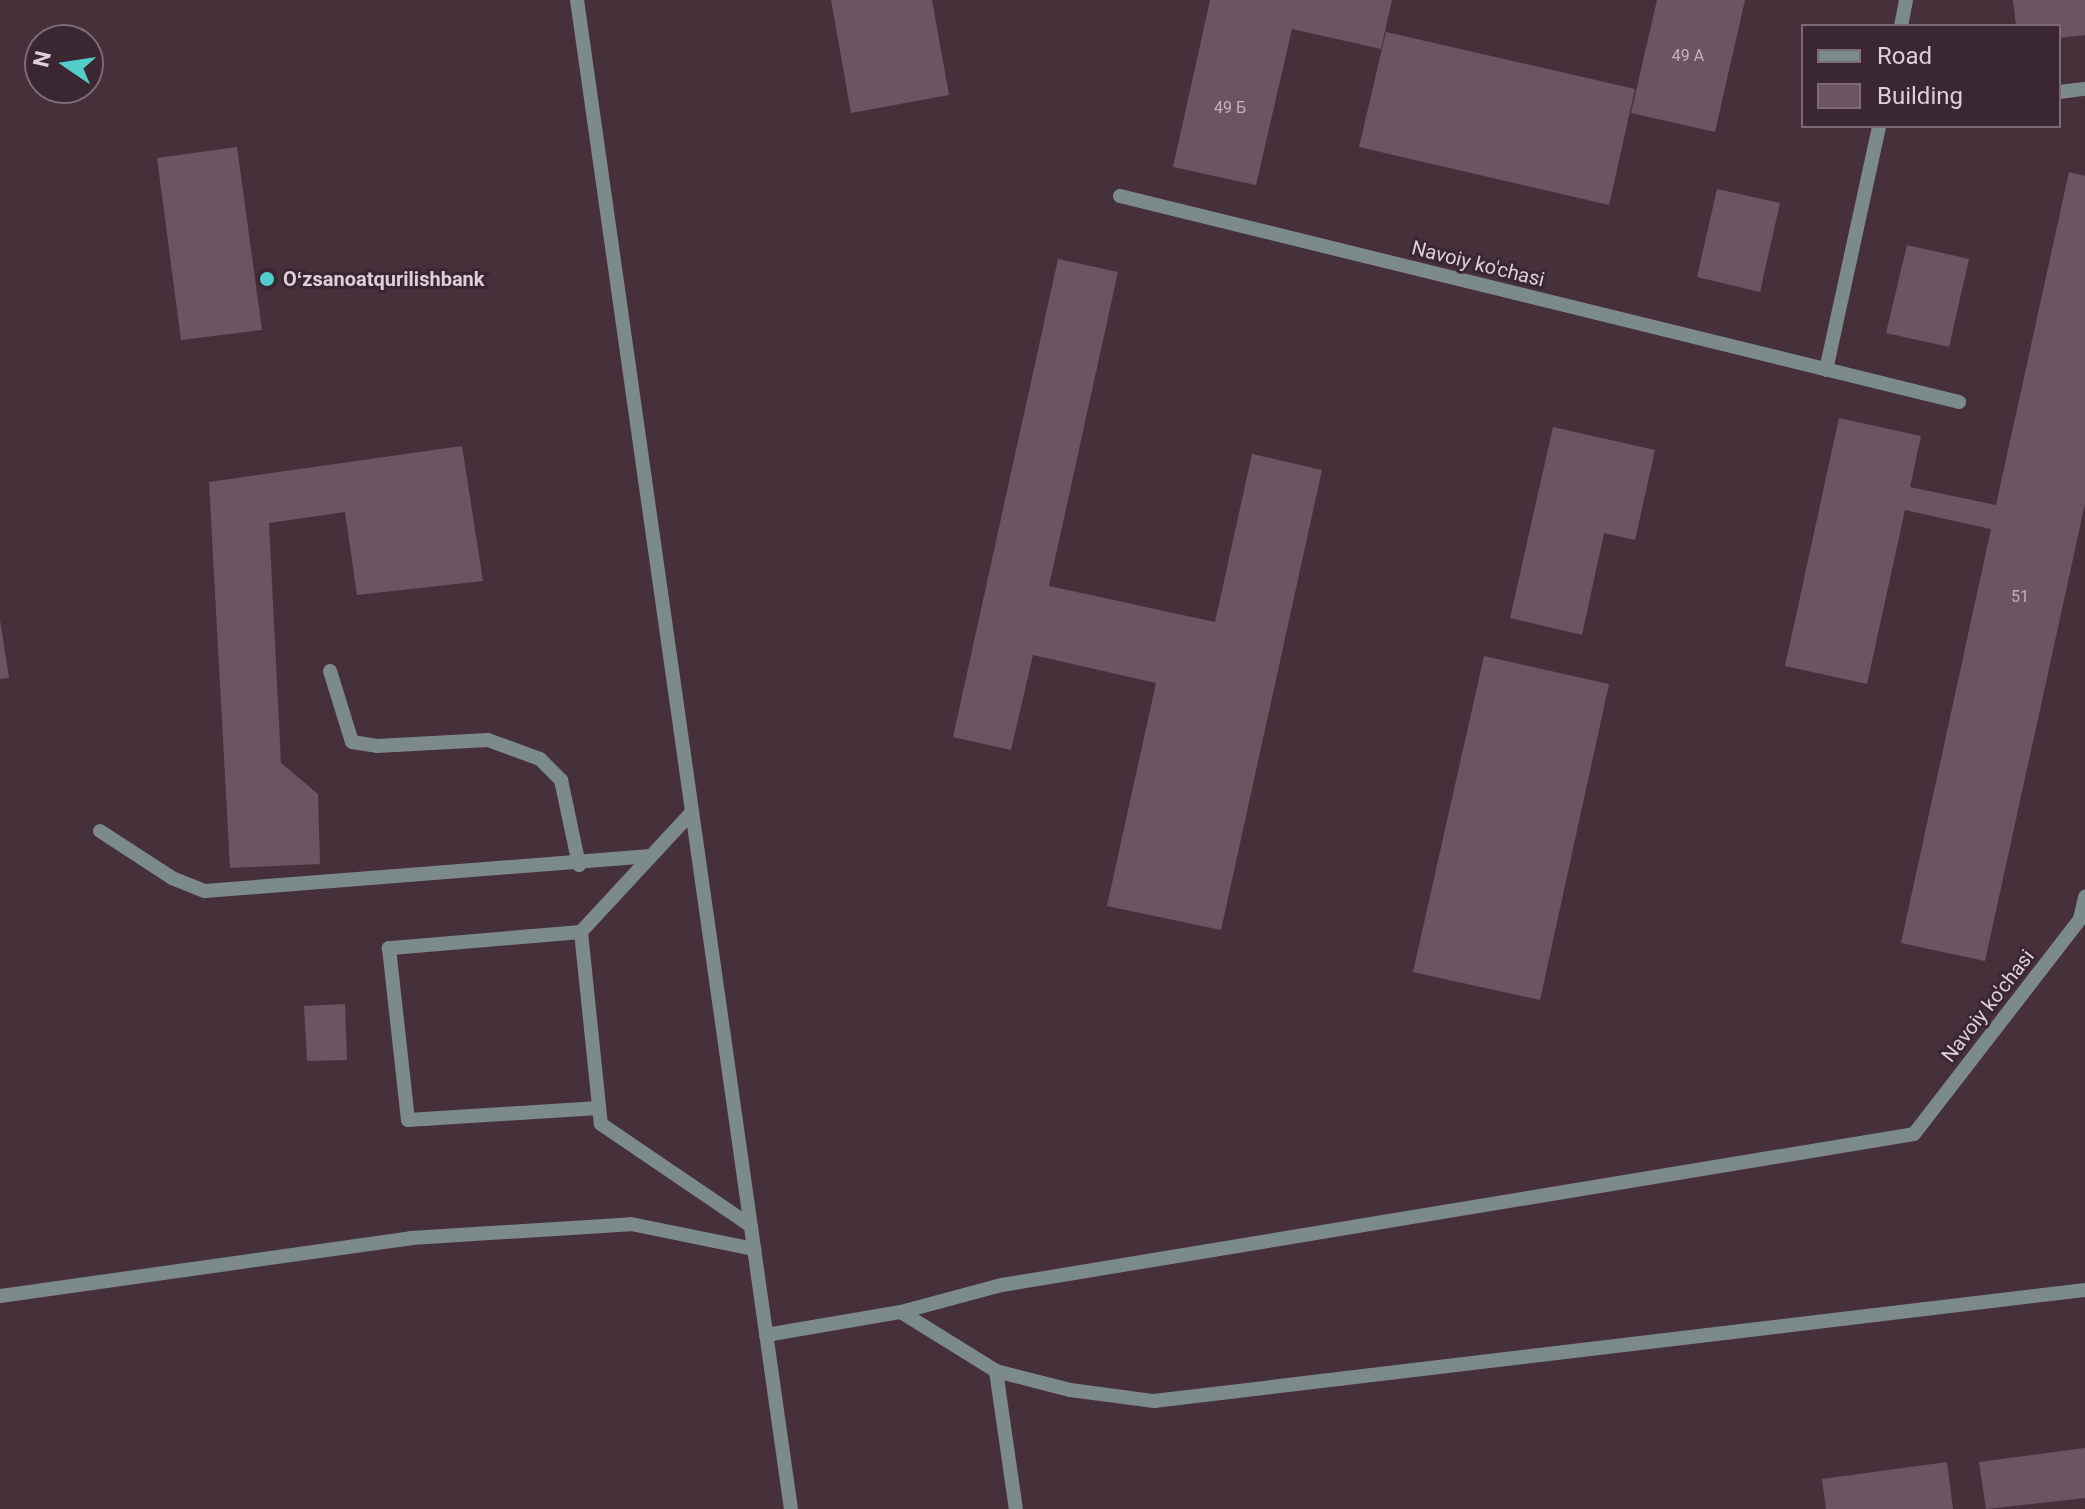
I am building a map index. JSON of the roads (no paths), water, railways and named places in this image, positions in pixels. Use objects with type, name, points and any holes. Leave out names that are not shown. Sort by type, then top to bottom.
[{"type":"street","points":[[577,0],[791,1509]]},
{"type":"street","points":[[1901,24],[1906,0]]},
{"type":"street","points":[[2061,92],[2085,89]]},
{"type":"street","points":[[1826,370],[1879,128]]},
{"type":"street","name":"Navoiy ko'chasi","points":[[1120,196],[1959,402]]},
{"type":"street","points":[[330,671],[352,742],[377,746],[488,740],[540,759],[561,780],[579,865]]},
{"type":"street","points":[[599,1108],[408,1120],[389,948],[581,932],[692,812]]},
{"type":"street","points":[[100,831],[172,878],[205,891],[579,865],[651,856]]},
{"type":"street","name":"Navoiy ko'chasi","points":[[901,1312],[1002,1285],[1914,1134],[2080,919],[2085,897]]},
{"type":"street","points":[[581,932],[601,1124],[751,1226]]},
{"type":"street","points":[[0,1296],[411,1238],[631,1224],[754,1249]]},
{"type":"street","points":[[766,1335],[901,1312],[996,1371],[1070,1390],[1154,1401],[2085,1290]]},
{"type":"street","points":[[996,1371],[1016,1509]]},
{"type":"place","name":"Oʻzsanoatqurilishbank","points":[[267,279]]}]
